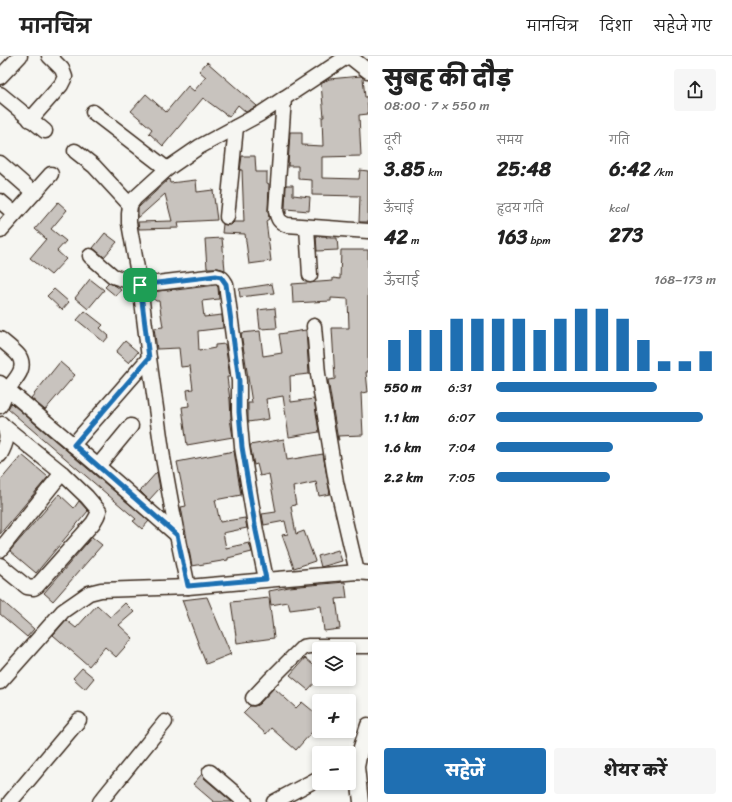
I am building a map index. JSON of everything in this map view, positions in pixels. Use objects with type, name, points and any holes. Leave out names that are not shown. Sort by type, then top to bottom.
[{"type":"street","points":[[0,77],[20,56]]},
{"type":"street","points":[[30,120],[61,84],[65,77],[62,69],[49,56]]},
{"type":"street","points":[[188,586],[163,458],[140,285],[129,223],[130,205],[135,198],[167,169],[199,147],[260,114],[349,56],[368,71]]},
{"type":"street","points":[[0,94],[45,132]]},
{"type":"street","points":[[284,98],[276,211],[278,218],[281,222],[287,225],[368,231]]},
{"type":"street","points":[[92,112],[167,169]]},
{"type":"street","points":[[227,217],[236,127]]},
{"type":"street","points":[[75,151],[94,166],[130,205]]},
{"type":"street","points":[[0,163],[34,193]]},
{"type":"street","points":[[0,231],[51,174]]},
{"type":"street","points":[[0,202],[15,214]]},
{"type":"street","points":[[307,227],[310,275]]},
{"type":"street","points":[[90,256],[113,276],[140,285],[216,276],[221,277],[226,284],[239,381],[239,412],[242,447],[256,531],[266,579]]},
{"type":"street","points":[[0,682],[63,612],[89,593],[101,590],[188,586],[362,572],[336,482],[318,374],[314,326]]},
{"type":"street","points":[[0,339],[18,355],[22,366],[19,374],[4,386],[0,406]]},
{"type":"street","points":[[74,445],[149,358]]},
{"type":"street","points":[[4,386],[177,535]]},
{"type":"street","points":[[0,455],[7,438],[7,432],[2,423]]},
{"type":"street","points":[[0,565],[27,587],[34,588],[47,575],[97,516],[99,511],[96,506],[62,473],[2,423]]},
{"type":"street","points":[[98,466],[131,426]]},
{"type":"street","points":[[0,550],[62,473]]},
{"type":"street","points":[[254,698],[304,647],[368,646]]},
{"type":"street","points":[[10,802],[79,720]]},
{"type":"street","points":[[100,802],[165,722]]},
{"type":"street","points":[[356,760],[368,725]]},
{"type":"street","points":[[210,772],[245,802]]},
{"type":"street","points":[[356,780],[361,802]]},
{"type":"street","points":[[274,802],[312,782]]},
{"type":"building","points":[[207,62],[257,106],[246,112],[238,105],[229,117],[203,98],[163,146],[149,133],[152,129],[131,111],[146,94],[166,112],[188,86],[194,91],[206,77],[199,71]]},
{"type":"building","points":[[361,76],[363,78],[365,97],[367,97],[368,114],[359,115],[361,156],[322,157],[322,178],[359,179],[360,170],[368,171],[368,222],[359,222],[360,196],[312,195],[312,180],[298,179],[298,166],[288,166],[290,132],[302,132],[302,145],[323,146],[322,117],[324,117],[321,84],[329,79]]},
{"type":"building","points":[[242,156],[255,156],[256,172],[267,172],[267,183],[269,184],[269,219],[266,221],[271,261],[249,264],[245,234],[222,233],[223,224],[231,225],[234,222],[244,222],[242,170],[240,170]]},
{"type":"building","points":[[169,179],[170,183],[196,180],[197,192],[213,190],[217,220],[178,222],[179,228],[139,229],[138,222],[172,221],[165,194],[138,218],[138,208]]},
{"type":"building","points":[[286,185],[293,185],[293,195],[310,197],[309,211],[286,209],[286,214],[285,210]]},
{"type":"building","points":[[58,202],[67,210],[51,229],[66,241],[57,251],[66,259],[51,275],[30,258],[46,239],[35,229]]},
{"type":"building","points":[[105,233],[117,242],[104,257],[93,248]]},
{"type":"building","points":[[316,236],[337,238],[338,250],[317,251]]},
{"type":"building","points":[[222,238],[225,270],[218,268],[207,268],[205,239]]},
{"type":"building","points":[[341,250],[368,250],[368,372],[366,372],[368,392],[361,393],[363,435],[338,436],[338,440],[328,380],[335,379],[332,328],[349,328],[348,299],[331,298],[331,301],[293,303],[292,284],[333,281],[333,278],[340,279]]},
{"type":"building","points":[[90,279],[104,290],[88,309],[75,298]]},
{"type":"building","points":[[109,283],[121,290],[116,296],[105,287]]},
{"type":"building","points":[[272,284],[274,293],[240,297],[239,289]]},
{"type":"building","points":[[216,285],[218,287],[219,299],[202,301],[204,317],[222,315],[223,328],[198,331],[199,351],[215,348],[215,345],[225,344],[230,377],[227,377],[233,437],[187,445],[182,407],[189,406],[187,390],[193,389],[190,366],[181,367],[179,348],[157,349],[154,328],[163,327],[159,301],[156,301],[150,296],[149,292]]},
{"type":"building","points":[[54,289],[69,302],[62,310],[47,296]]},
{"type":"building","points":[[275,308],[277,328],[260,329],[258,310]]},
{"type":"building","points":[[85,311],[103,325],[100,328],[109,336],[104,342],[77,320]]},
{"type":"building","points":[[306,330],[309,374],[290,376],[291,402],[314,399],[319,432],[289,437],[283,396],[266,399],[269,419],[248,422],[248,403],[252,403],[241,333],[260,331],[263,356],[282,353],[279,334]]},
{"type":"building","points":[[125,341],[138,352],[129,363],[116,352]]},
{"type":"building","points":[[60,362],[75,375],[45,410],[31,398]]},
{"type":"building","points":[[11,403],[149,521],[142,529],[133,521],[136,519],[8,409]]},
{"type":"building","points":[[284,439],[287,460],[323,454],[330,494],[319,496],[316,482],[293,487],[296,505],[291,506],[296,534],[304,531],[315,561],[294,568],[282,535],[288,534],[285,521],[264,525],[262,514],[276,512],[269,474],[260,476],[257,464],[254,465],[250,445]]},
{"type":"building","points":[[234,451],[241,495],[215,500],[220,522],[245,518],[247,528],[223,533],[226,548],[249,543],[252,552],[228,558],[228,560],[192,566],[181,507],[186,506],[177,462]]},
{"type":"building","points":[[22,455],[48,477],[0,534],[0,481]]},
{"type":"building","points":[[157,472],[160,488],[149,500],[140,491]]},
{"type":"building","points":[[59,494],[74,508],[79,501],[88,511],[36,573],[10,551]]},
{"type":"building","points":[[92,537],[102,545],[53,601],[44,593]]},
{"type":"building","points":[[338,550],[342,561],[321,567],[318,556]]},
{"type":"building","points":[[345,582],[347,598],[336,599],[340,629],[324,631],[321,606],[290,610],[288,602],[271,605],[269,591],[289,587]]},
{"type":"building","points":[[207,597],[231,654],[206,664],[182,600]]},
{"type":"building","points":[[269,598],[274,638],[237,643],[231,602]]},
{"type":"building","points":[[0,599],[34,629],[27,637],[0,614]]},
{"type":"building","points":[[125,603],[134,612],[119,625],[133,638],[116,657],[105,647],[89,666],[53,635],[66,620],[76,628],[97,605],[110,617]]},
{"type":"building","points":[[305,658],[312,664],[312,686],[308,690],[290,675]]},
{"type":"building","points":[[82,668],[94,678],[85,689],[73,678]]},
{"type":"building","points":[[274,688],[296,708],[302,702],[312,710],[312,732],[296,750],[271,728],[266,734],[243,713],[250,706],[259,704]]},
{"type":"building","points":[[202,774],[204,778],[232,802],[214,802],[193,784]]},
{"type":"route","points":[[216,276],[221,277],[226,284],[239,381],[239,412],[242,447],[256,531],[266,579],[188,586],[177,535],[74,445],[149,358],[140,285],[216,276]]}]
